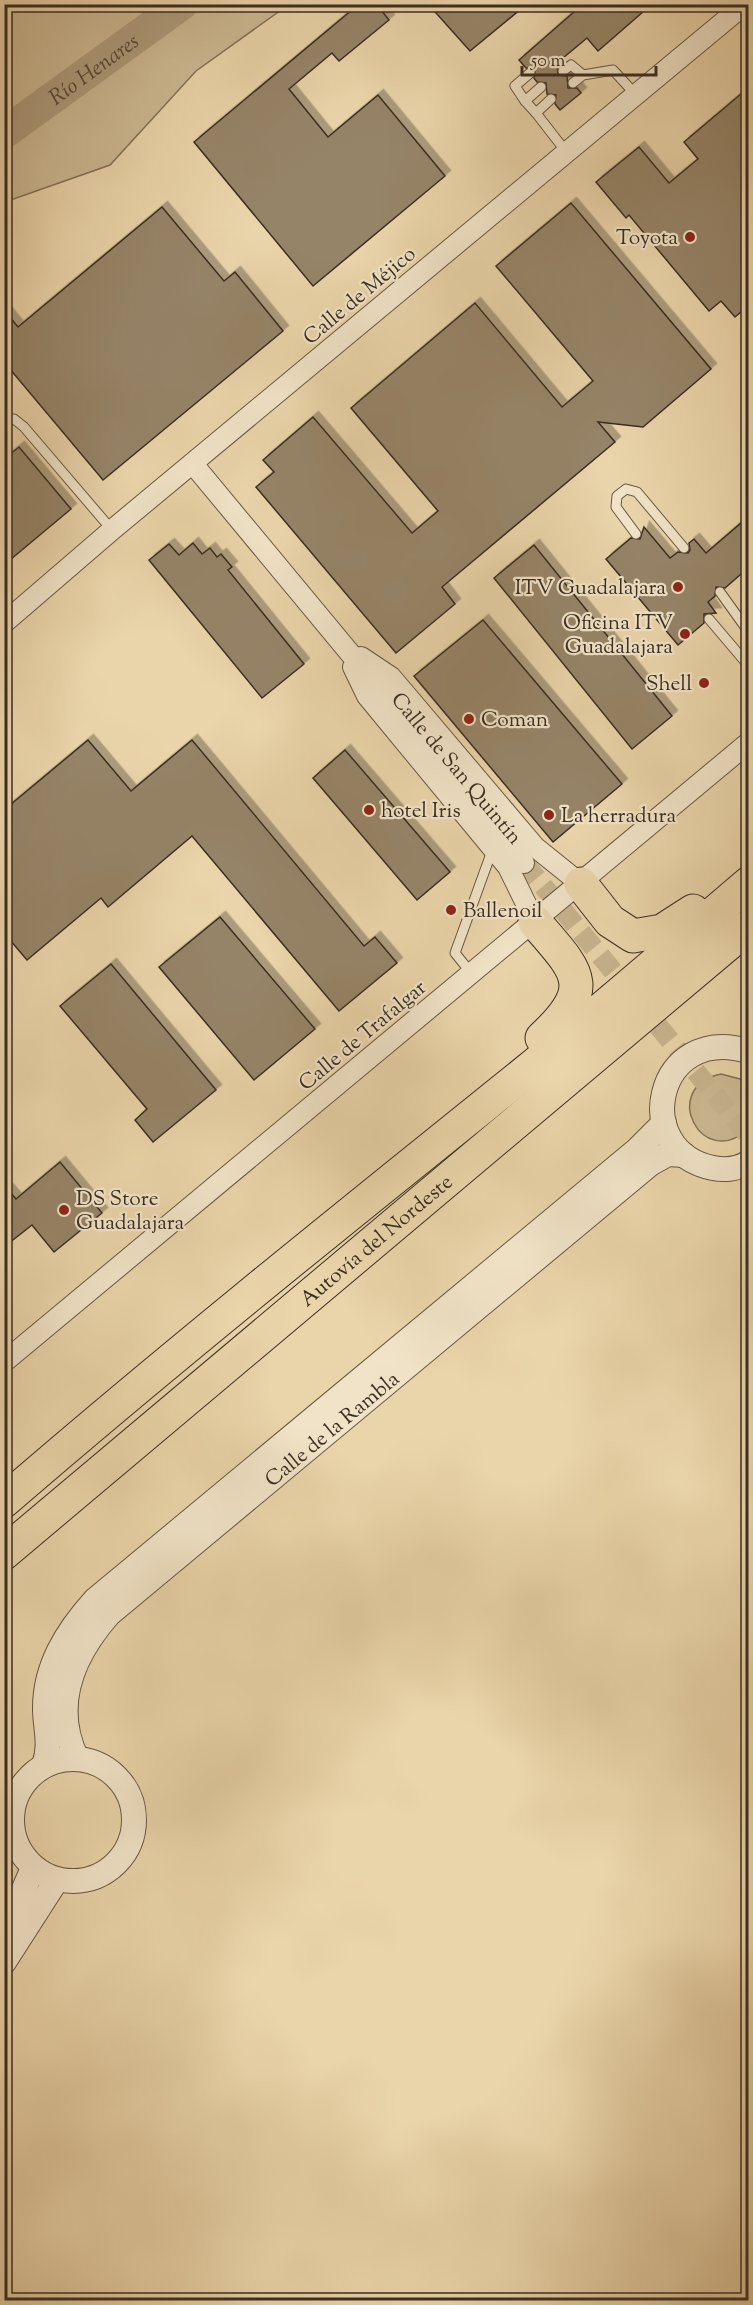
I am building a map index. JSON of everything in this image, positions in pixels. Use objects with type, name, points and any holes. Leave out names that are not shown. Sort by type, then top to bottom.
[{"type":"highway","points":[[580,884],[620,930],[633,936],[646,935],[662,931],[679,921],[748,866]]},
{"type":"highway","name":"Autovía del Nordeste","points":[[4,1501],[440,1139],[523,1074],[748,884]]},
{"type":"highway","points":[[440,1139],[552,1029],[575,996],[576,975],[570,964],[535,922]]},
{"type":"highway","name":"Autovía del Nordeste","points":[[4,1553],[748,927]]},
{"type":"street","name":"Calle de Méjico","points":[[4,623],[112,530],[745,4]]},
{"type":"street","name":"Calle de San Quintín","points":[[193,464],[524,863]]},
{"type":"street","name":"Calle de San Quintín","points":[[342,643],[367,696],[508,867],[535,922]]},
{"type":"street","name":"Calle de San Quintín","points":[[342,643],[391,677],[535,847],[580,884]]},
{"type":"street","name":"Calle de Trafalgar","points":[[4,1362],[748,743]]},
{"type":"street","points":[[747,1167],[722,1170],[702,1166],[684,1155],[671,1141],[664,1123],[662,1103],[666,1083],[677,1066],[693,1053],[712,1046],[732,1046],[748,1051]]},
{"type":"street","points":[[44,1766],[50,1749],[45,1709],[52,1664],[72,1626],[95,1600],[637,1150],[664,1123]]},
{"type":"street","name":"Calle de la Rambla","points":[[77,1759],[70,1744],[66,1710],[72,1670],[88,1638],[109,1614],[650,1164],[668,1154],[684,1155]]},
{"type":"street","points":[[77,1759],[99,1765],[119,1779],[131,1797],[135,1819],[129,1848],[115,1866],[96,1879],[56,1881],[33,1868],[16,1846],[11,1822],[20,1790],[44,1766],[56,1761],[77,1759]]},
{"type":"street","points":[[4,1926],[14,1912],[33,1868]]},
{"type":"street","points":[[4,1962],[56,1881]]},
{"type":"lane","points":[[561,60],[567,68],[582,75]]},
{"type":"lane","points":[[573,83],[582,75],[612,70],[636,95]]},
{"type":"lane","points":[[530,73],[515,86],[567,153]]},
{"type":"lane","points":[[525,100],[542,87]]},
{"type":"lane","points":[[536,113],[551,99]]},
{"type":"lane","points":[[4,419],[14,418],[24,427],[112,530]]},
{"type":"lane","points":[[636,534],[616,507],[617,496],[626,489],[637,492],[684,548]]},
{"type":"lane","points":[[720,592],[748,631]]},
{"type":"lane","points":[[709,619],[748,665]]},
{"type":"lane","points":[[472,974],[455,953],[492,848]]},
{"type":"shaded area","points":[[4,5],[288,5],[196,71],[110,165],[5,202]]},
{"type":"shaded area","points":[[721,1074],[740,1079],[748,1087],[748,1129],[731,1140],[716,1140],[703,1134],[694,1122],[690,1108],[692,1094],[702,1082]]},
{"type":"building","points":[[359,4],[376,4],[389,20],[339,61],[332,53],[289,89],[328,137],[378,95],[445,176],[313,286],[194,142]]},
{"type":"building","points":[[428,4],[527,4],[470,51]]},
{"type":"building","points":[[583,4],[652,4],[598,51],[587,38],[557,63],[558,75],[567,76],[568,88],[577,88],[581,93],[560,110],[555,104],[556,95],[547,94],[546,83],[537,82],[534,78],[535,69],[526,68],[519,60]]},
{"type":"building","name":"Toyota","points":[[748,88],[748,306],[735,317],[721,301],[709,311],[629,215],[626,218],[596,182],[639,147],[669,183],[698,159],[684,142]]},
{"type":"building","points":[[571,203],[711,369],[643,427],[598,422],[615,442],[442,587],[455,604],[396,653],[256,487],[274,472],[263,460],[313,417],[412,533],[438,511],[351,408],[475,303],[562,407],[593,381],[496,266]]},
{"type":"building","points":[[162,207],[224,281],[235,272],[283,331],[103,480],[4,362],[4,310],[18,327]]},
{"type":"building","points":[[19,447],[71,509],[4,565],[4,459]]},
{"type":"building","name":"ITV Guadalajara","points":[[748,517],[748,568],[725,588],[716,587],[715,596],[708,602],[716,613],[704,614],[704,623],[678,645],[606,559],[631,538],[640,539],[644,527],[670,558],[678,552],[688,553],[689,543],[694,539],[706,553]]},
{"type":"building","points":[[193,543],[202,554],[210,548],[217,557],[221,554],[232,567],[228,570],[304,664],[262,698],[149,560],[169,544],[179,555]]},
{"type":"building","points":[[534,545],[672,716],[632,749],[494,578]]},
{"type":"building","points":[[483,620],[622,784],[553,842],[414,676]]},
{"type":"building","points":[[88,740],[131,791],[192,740],[364,946],[375,937],[397,963],[339,1011],[192,836],[108,907],[101,898],[27,960],[4,933],[4,810]]},
{"type":"building","name":"hotel Iris","points":[[345,750],[450,872],[417,900],[313,778]]},
{"type":"building","points":[[220,917],[315,1029],[254,1080],[159,967]]},
{"type":"building","points":[[111,964],[216,1090],[153,1142],[135,1120],[147,1109],[60,1006]]},
{"type":"building","points":[[60,1162],[102,1213],[54,1252],[32,1225],[4,1247],[4,1185],[16,1199]]},
{"type":"waterway","name":"Río Henares","points":[[4,133],[182,4]]},
{"type":"tunnel","points":[[524,863],[748,1135]]},
{"type":"place","name":"Toyota","points":[[690,237]]},
{"type":"place","name":"ITV Guadalajara","points":[[678,587]]},
{"type":"place","name":"Oficina ITV Guadalajara","points":[[685,634]]},
{"type":"place","name":"Shell","points":[[704,683]]},
{"type":"place","name":"Coman","points":[[469,719]]},
{"type":"place","name":"hotel Iris","points":[[369,810]]},
{"type":"place","name":"La herradura","points":[[549,815]]},
{"type":"place","name":"Ballenoil","points":[[451,910]]},
{"type":"place","name":"DS Store Guadalajara","points":[[64,1210]]}]
